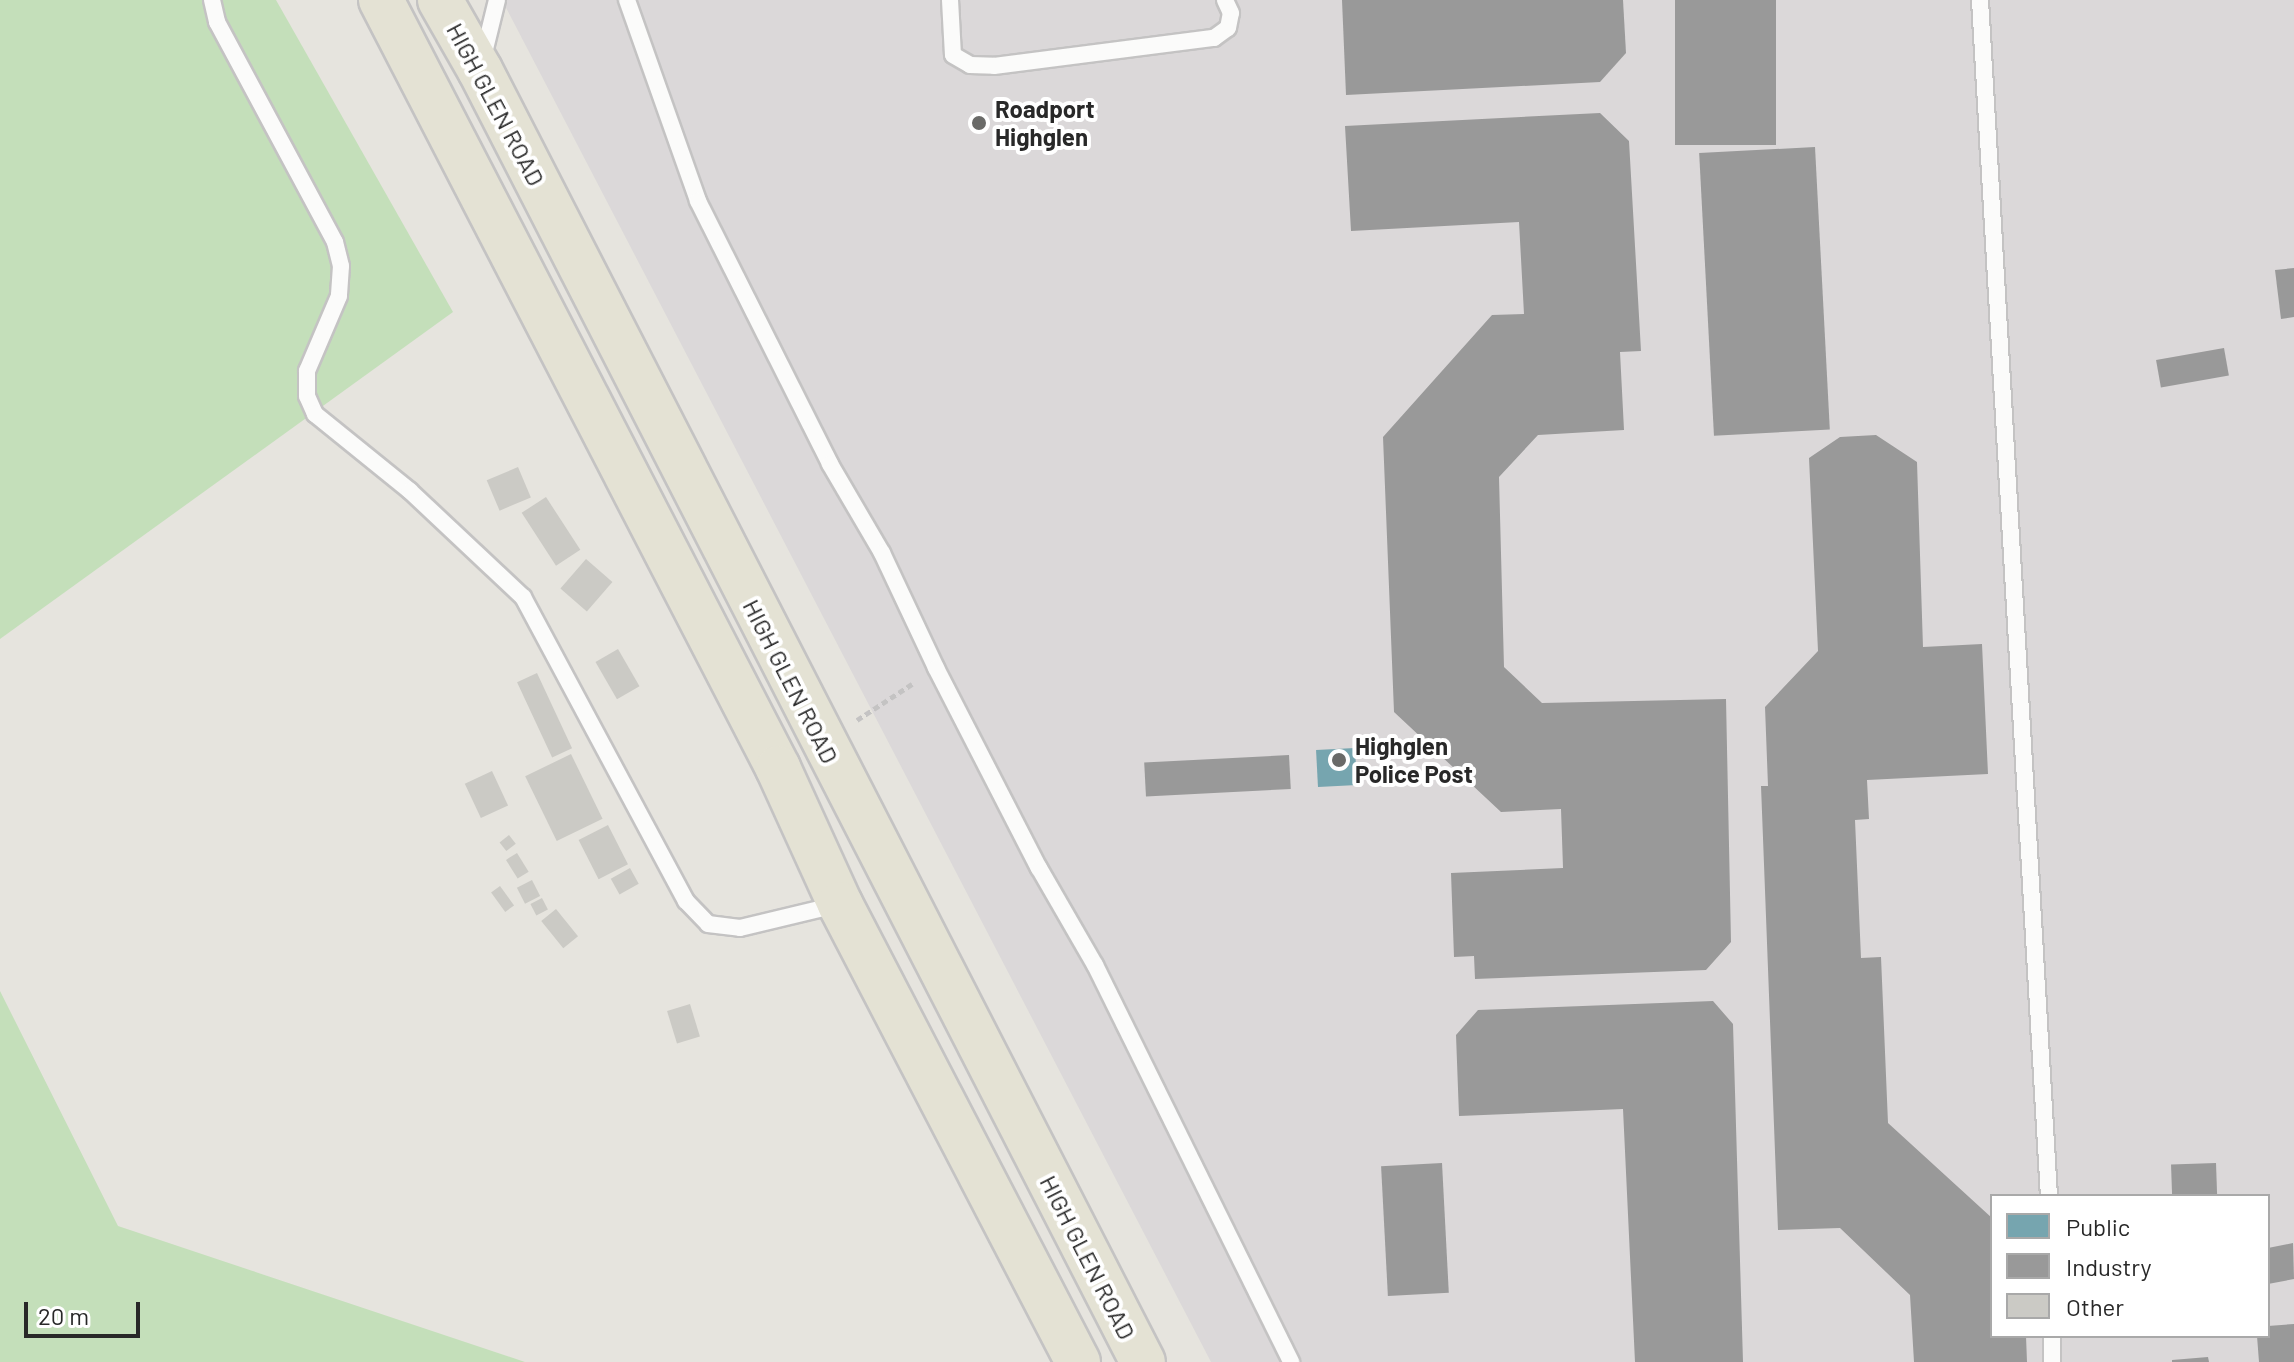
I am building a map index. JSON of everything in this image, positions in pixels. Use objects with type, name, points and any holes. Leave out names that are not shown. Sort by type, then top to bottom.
[{"type":"main road","name":"HIGH GLEN ROAD","points":[[421,9],[840,904],[1078,1362]]},
{"type":"main road","name":"HIGH GLEN ROAD","points":[[421,9],[480,70],[1143,1362]]},
{"type":"lane","points":[[212,0],[217,22],[335,242],[341,266],[339,296],[307,371],[307,396],[315,414],[410,491],[523,597],[686,901],[708,924],[740,928],[840,904]]},
{"type":"lane","points":[[480,70],[497,0]]},
{"type":"lane","points":[[627,0],[698,201],[830,464],[882,553],[936,668],[1109,992],[1291,1362]]},
{"type":"lane","points":[[950,0],[953,55],[970,65],[994,66],[1214,38],[1228,28],[1231,13],[1225,0]]},
{"type":"lane","points":[[1980,0],[2049,1194]]},
{"type":"lane","points":[[2052,1338],[2052,1362]]},
{"type":"shaded area","points":[[502,0],[2294,0],[2294,1362],[1211,1362]]},
{"type":"green space","points":[[0,0],[276,0],[453,312],[0,639]]},
{"type":"green space","points":[[0,991],[118,1226],[525,1362],[0,1362]]},
{"type":"building: Public","points":[[1355,748],[1357,785],[1318,787],[1316,750]]},
{"type":"building: Industry","points":[[1342,0],[1623,0],[1626,53],[1600,82],[1346,95]]},
{"type":"building: Industry","points":[[1675,0],[1776,0],[1776,145],[1675,145]]},
{"type":"building: Industry","points":[[1600,113],[1629,141],[1641,351],[1620,352],[1624,430],[1538,435],[1499,477],[1504,667],[1542,703],[1726,699],[1731,942],[1706,970],[1475,979],[1474,956],[1454,957],[1451,873],[1563,868],[1561,809],[1501,812],[1394,712],[1383,437],[1492,315],[1524,314],[1519,222],[1351,231],[1345,126]]},
{"type":"building: Industry","points":[[1815,147],[1830,430],[1714,436],[1699,153]]},
{"type":"building: Industry","points":[[2294,268],[2294,317],[2281,319],[2275,270]]},
{"type":"building: Industry","points":[[2224,348],[2229,376],[2161,388],[2156,360]]},
{"type":"building: Industry","points":[[1876,435],[1917,462],[1923,647],[1982,644],[1988,774],[1867,780],[1869,819],[1855,820],[1861,958],[1881,957],[1888,1123],[1990,1216],[1990,1338],[2026,1338],[2027,1362],[1914,1362],[1910,1295],[1840,1228],[1778,1230],[1761,786],[1768,786],[1765,707],[1818,651],[1809,458],[1840,437]]},
{"type":"building: Industry","points":[[1289,755],[1291,789],[1146,797],[1144,763]]},
{"type":"building: Industry","points":[[1713,1001],[1733,1024],[1743,1362],[1635,1362],[1623,1109],[1459,1116],[1456,1035],[1478,1010]]},
{"type":"building: Industry","points":[[1442,1163],[1449,1293],[1388,1296],[1381,1166]]},
{"type":"building: Industry","points":[[2216,1163],[2217,1194],[2172,1194],[2171,1165]]},
{"type":"building: Industry","points":[[2293,1243],[2294,1279],[2270,1284],[2270,1248]]},
{"type":"building: Industry","points":[[2294,1324],[2294,1362],[2259,1362],[2257,1338],[2270,1338],[2270,1326]]},
{"type":"building: Industry","points":[[2208,1357],[2209,1362],[2172,1362],[2172,1360]]},
{"type":"building: Other","points":[[518,467],[531,497],[500,511],[487,480]]},
{"type":"building: Other","points":[[546,497],[580,550],[556,566],[522,513]]},
{"type":"building: Other","points":[[586,559],[612,582],[587,611],[560,588]]},
{"type":"building: Other","points":[[618,649],[640,686],[617,699],[595,662]]},
{"type":"building: Other","points":[[537,673],[572,748],[552,758],[517,682]]},
{"type":"building: Other","points":[[571,754],[603,819],[557,841],[525,776]]},
{"type":"building: Other","points":[[492,771],[508,805],[481,818],[465,784]]},
{"type":"building: Other","points":[[608,825],[628,864],[599,879],[579,840]]},
{"type":"building: Other","points":[[509,835],[516,844],[506,851],[500,842]]},
{"type":"building: Other","points":[[517,853],[529,872],[518,879],[506,860]]},
{"type":"building: Other","points":[[630,868],[639,884],[619,894],[611,879]]},
{"type":"building: Other","points":[[532,880],[540,896],[525,904],[517,888]]},
{"type":"building: Other","points":[[500,886],[514,905],[505,912],[491,892]]},
{"type":"building: Other","points":[[542,898],[548,910],[536,915],[530,904]]},
{"type":"building: Other","points":[[556,909],[578,936],[563,948],[541,921]]},
{"type":"building: Other","points":[[690,1004],[700,1037],[677,1044],[667,1011]]},
{"type":"place","name":"Roadport Highglen","points":[[979,123]]},
{"type":"place","name":"Highglen Police Post","points":[[1339,760]]}]
